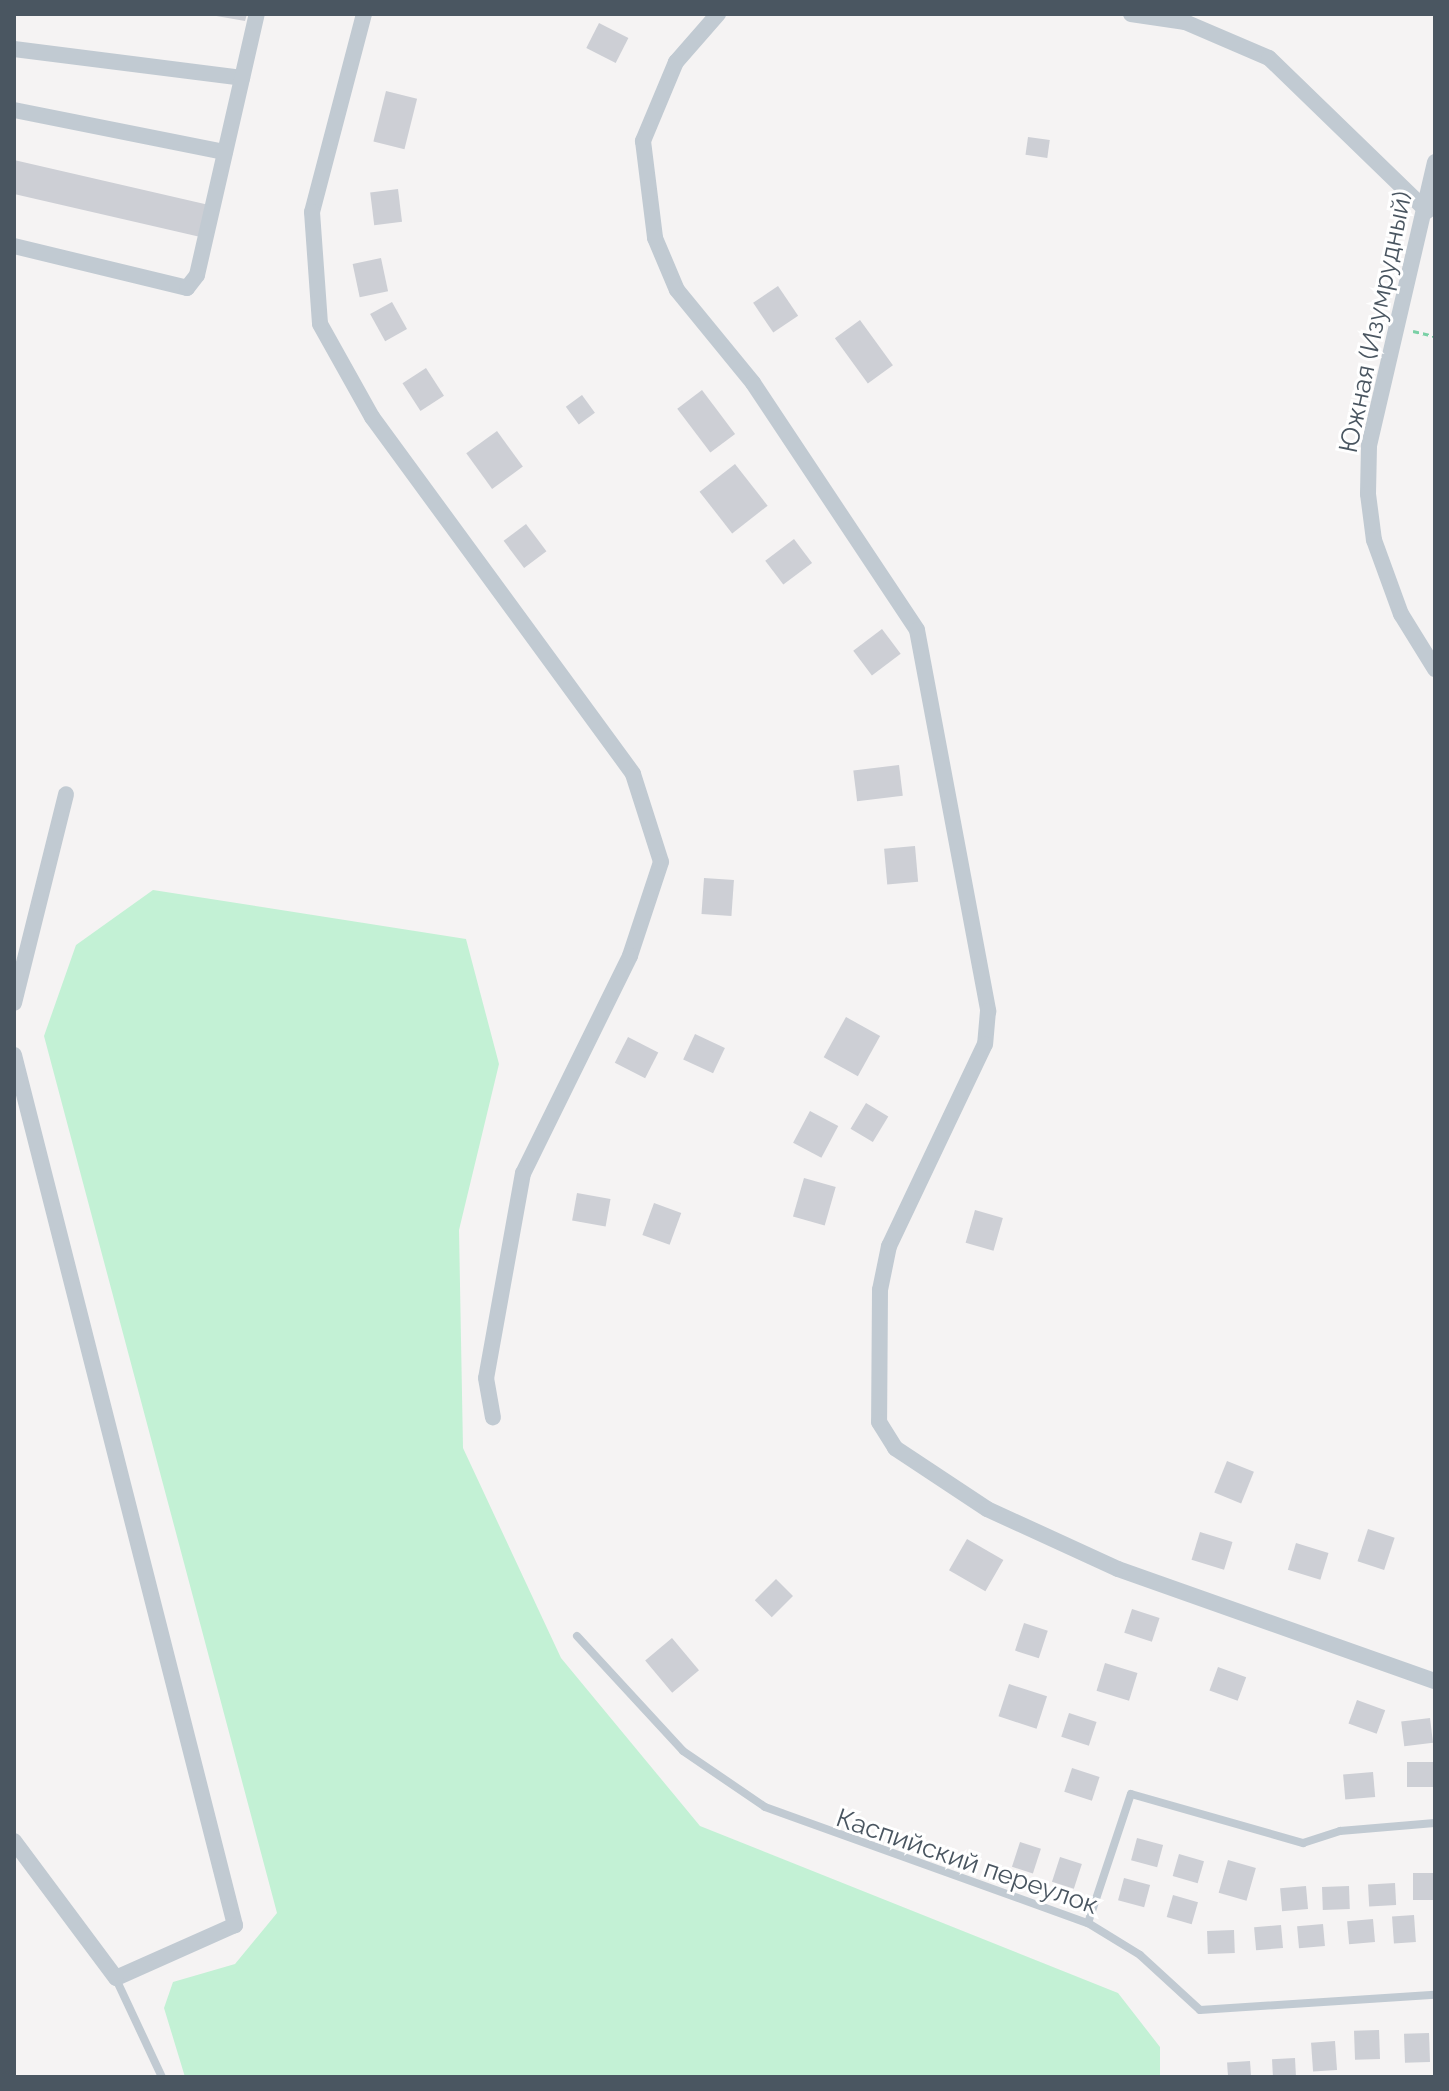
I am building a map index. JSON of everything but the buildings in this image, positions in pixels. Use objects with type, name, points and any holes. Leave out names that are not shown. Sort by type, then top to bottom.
[{"type":"street","points":[[14,246],[187,288],[197,275],[257,14]]},
{"type":"street","points":[[364,14],[312,212],[320,324],[372,417],[633,774],[661,862],[630,956],[523,1173],[486,1378],[493,1417]]},
{"type":"street","points":[[718,14],[676,62],[643,141],[655,238],[677,290],[753,383],[917,630],[988,1011],[985,1044],[889,1246],[879,1304],[879,1422],[895,1448],[987,1509],[1118,1569],[1435,1681]]},
{"type":"street","points":[[1131,14],[1185,22],[1269,58],[1427,211]]},
{"type":"street","points":[[14,49],[242,78]]},
{"type":"street","points":[[14,110],[225,152]]},
{"type":"street","name":"Южная (Изумрудный)","points":[[1435,162],[1427,211],[1369,446],[1368,494],[1374,540],[1401,614],[1435,669]]},
{"type":"street","points":[[14,1003],[66,794]]},
{"type":"street","points":[[14,1055],[146,1590],[236,1913],[229,1929],[116,1978],[14,1841]]},
{"type":"lane","name":"Каспийский переулок","points":[[577,1636],[683,1751],[765,1807],[1088,1923],[1140,1955],[1200,2010],[1435,1995]]},
{"type":"lane","points":[[1088,1923],[1131,1794],[1303,1843],[1340,1831],[1435,1823]]},
{"type":"lane","points":[[116,1978],[162,2077]]},
{"type":"path","points":[[1397,328],[1435,336]]},
{"type":"green space","points":[[153,890],[466,939],[499,1064],[459,1230],[463,1448],[561,1658],[700,1826],[1118,1993],[1160,2047],[1160,2077],[185,2077],[164,2008],[173,1982],[235,1964],[277,1913],[44,1036],[76,945]]}]
